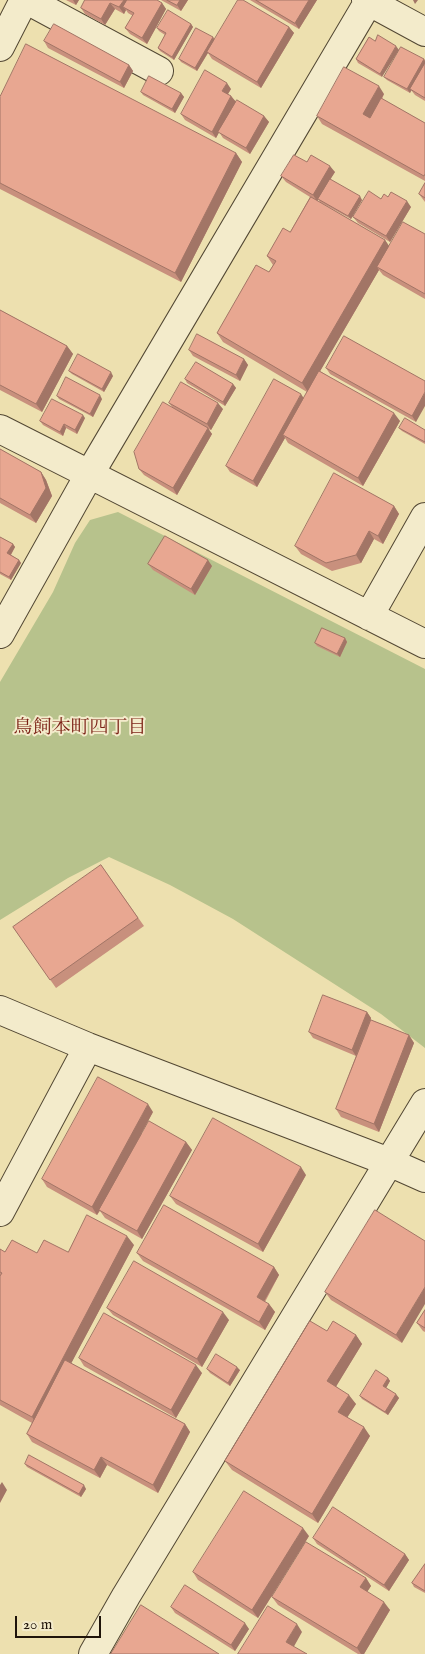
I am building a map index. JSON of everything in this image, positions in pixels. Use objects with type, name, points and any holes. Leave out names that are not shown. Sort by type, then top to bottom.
[{"type":"street","points":[[0,46],[26,0],[159,71]]},
{"type":"street","points":[[0,634],[9,598],[89,475],[368,1],[425,32]]},
{"type":"street","points":[[0,429],[425,644]]},
{"type":"street","points":[[369,616],[425,517]]},
{"type":"street","points":[[0,1010],[88,1048],[389,1162],[425,1178]]},
{"type":"street","points":[[0,1212],[88,1048]]},
{"type":"street","points":[[93,1654],[425,1103]]},
{"type":"green space","points":[[118,512],[425,669],[425,1048],[381,1014],[233,919],[170,885],[109,857],[68,878],[0,920],[0,682],[53,592],[75,543],[90,520]]},
{"type":"building","points":[[85,0],[124,0],[119,7],[110,3],[101,19],[81,8]]},
{"type":"building","points":[[127,0],[157,0],[162,3],[142,38],[125,28],[134,13],[123,7]]},
{"type":"building","points":[[167,0],[180,0],[177,5]]},
{"type":"building","points":[[238,0],[243,0],[289,27],[257,82],[207,52]]},
{"type":"building","points":[[256,0],[309,0],[295,23]]},
{"type":"building","points":[[168,10],[191,24],[172,57],[158,48],[166,33],[157,28]]},
{"type":"building","points":[[54,24],[129,65],[120,82],[44,41]]},
{"type":"building","points":[[196,28],[213,37],[195,68],[179,59]]},
{"type":"building","points":[[378,35],[396,46],[380,74],[356,59],[369,37],[375,41]]},
{"type":"building","points":[[26,44],[236,153],[175,273],[0,183],[0,97]]},
{"type":"building","points":[[401,47],[424,59],[407,89],[384,77]]},
{"type":"building","points":[[425,63],[425,98],[410,89]]},
{"type":"building","points":[[344,67],[379,86],[363,114],[370,118],[381,98],[425,123],[424,176],[317,116]]},
{"type":"building","points":[[205,70],[227,83],[222,91],[231,96],[212,132],[181,114]]},
{"type":"building","points":[[149,76],[181,93],[172,109],[141,92]]},
{"type":"building","points":[[237,100],[264,116],[246,148],[218,132]]},
{"type":"building","points":[[294,155],[307,162],[311,155],[330,166],[313,195],[281,176]]},
{"type":"building","points":[[330,179],[360,196],[348,216],[318,199]]},
{"type":"building","points":[[425,183],[425,198],[419,194]]},
{"type":"building","points":[[369,191],[381,199],[384,194],[388,197],[391,192],[407,201],[386,236],[353,217]]},
{"type":"building","points":[[311,197],[385,240],[302,383],[217,333],[256,265],[269,272],[276,261],[267,256],[283,228],[290,232]]},
{"type":"building","points":[[403,222],[425,234],[425,294],[377,267]]},
{"type":"building","points":[[0,310],[67,346],[36,404],[0,385]]},
{"type":"building","points":[[197,334],[244,359],[236,375],[189,350]]},
{"type":"building","points":[[344,336],[425,381],[425,392],[412,416],[326,368]]},
{"type":"building","points":[[78,354],[111,372],[102,389],[69,371]]},
{"type":"building","points":[[196,362],[233,384],[223,402],[185,379]]},
{"type":"building","points":[[319,371],[394,413],[358,478],[283,435]]},
{"type":"building","points":[[66,377],[100,395],[90,414],[57,396]]},
{"type":"building","points":[[274,379],[301,394],[253,481],[226,466]]},
{"type":"building","points":[[181,382],[218,403],[207,424],[169,403]]},
{"type":"building","points":[[52,399],[83,415],[75,430],[64,424],[60,432],[40,421]]},
{"type":"building","points":[[163,402],[208,428],[173,488],[139,469],[134,452]]},
{"type":"building","points":[[405,418],[425,430],[425,442],[399,428]]},
{"type":"building","points":[[0,449],[41,472],[46,488],[30,515],[0,498]]},
{"type":"building","points":[[334,473],[394,506],[378,536],[369,531],[356,555],[326,563],[295,546]]},
{"type":"building","points":[[165,536],[208,560],[191,589],[148,564]]},
{"type":"building","points":[[0,537],[13,544],[7,553],[19,560],[9,577],[0,572]]},
{"type":"building","points":[[322,628],[345,638],[337,654],[315,643]]},
{"type":"building","points":[[101,865],[138,918],[50,980],[13,927]]},
{"type":"building","points":[[323,995],[367,1012],[352,1050],[309,1032]]},
{"type":"building","points":[[371,1020],[409,1035],[374,1124],[336,1109]]},
{"type":"building","points":[[98,1077],[148,1104],[92,1207],[42,1179]]},
{"type":"building","points":[[213,1118],[301,1167],[258,1244],[170,1196]]},
{"type":"building","points":[[149,1121],[186,1142],[137,1231],[99,1210]]},
{"type":"building","points":[[164,1205],[274,1267],[257,1297],[269,1304],[259,1322],[137,1253]]},
{"type":"building","points":[[375,1210],[425,1241],[425,1287],[396,1335],[325,1292]]},
{"type":"building","points":[[87,1215],[127,1236],[32,1417],[0,1400],[0,1276],[2,1273],[0,1272],[0,1249],[5,1252],[12,1240],[37,1253],[44,1240],[68,1252]]},
{"type":"building","points":[[134,1261],[223,1312],[197,1359],[107,1308]]},
{"type":"building","points":[[425,1310],[425,1328],[417,1323]]},
{"type":"building","points":[[104,1313],[196,1365],[171,1410],[79,1358]]},
{"type":"building","points":[[310,1321],[327,1331],[333,1321],[356,1335],[327,1381],[349,1395],[338,1412],[364,1427],[312,1514],[225,1461]]},
{"type":"building","points":[[216,1354],[237,1367],[228,1383],[207,1369]]},
{"type":"building","points":[[65,1360],[185,1424],[153,1485],[101,1457],[94,1470],[27,1434]]},
{"type":"building","points":[[376,1370],[388,1378],[383,1386],[396,1394],[385,1412],[360,1396]]},
{"type":"building","points":[[29,1455],[84,1485],[79,1494],[25,1464]]},
{"type":"building","points":[[244,1491],[303,1528],[252,1610],[193,1572]]},
{"type":"building","points":[[333,1507],[405,1554],[384,1585],[313,1538]]},
{"type":"building","points":[[306,1542],[366,1578],[360,1587],[384,1602],[357,1648],[272,1597]]},
{"type":"building","points":[[425,1564],[425,1591],[412,1583]]},
{"type":"building","points":[[185,1585],[245,1623],[231,1645],[171,1607]]},
{"type":"building","points":[[141,1605],[219,1654],[111,1654]]},
{"type":"building","points":[[268,1606],[297,1624],[286,1642],[307,1654],[238,1654]]},
{"type":"district","name":"鳥飼本町四丁目","points":[[80,729]]}]
